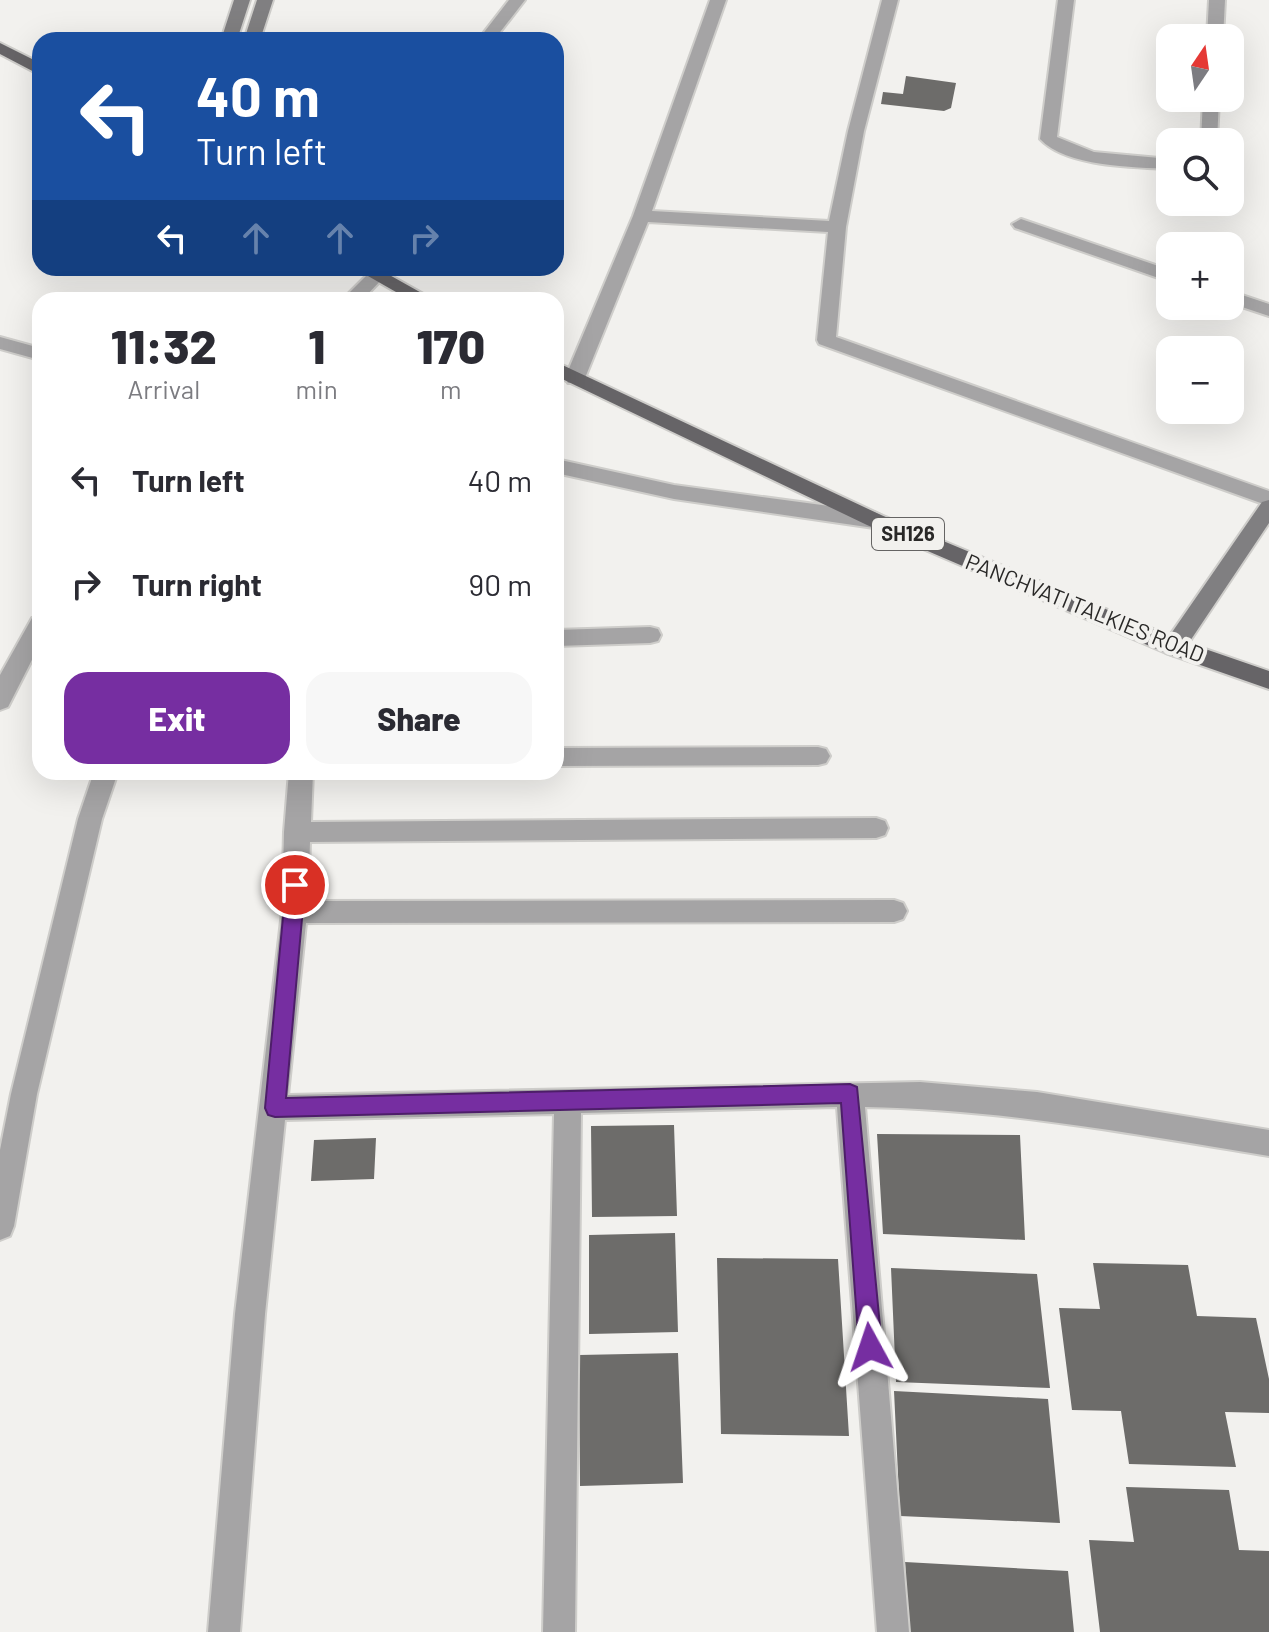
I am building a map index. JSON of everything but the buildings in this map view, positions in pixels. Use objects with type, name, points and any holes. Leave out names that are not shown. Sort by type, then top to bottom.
[{"type":"main road","points":[[232,32],[242,0]]},
{"type":"main road","points":[[255,32],[265,0]]},
{"type":"main road","points":[[0,48],[32,66]]},
{"type":"main road","points":[[379,276],[410,292]]},
{"type":"main road","name":"PANCHVATI TALKIES ROAD","points":[[565,373],[874,520],[1174,647],[1269,680]]},
{"type":"main road","points":[[1174,647],[1269,507]]},
{"type":"street","points":[[492,32],[517,0]]},
{"type":"street","points":[[565,373],[642,216],[718,0]]},
{"type":"street","points":[[890,0],[856,131],[837,227],[826,340],[1269,499]]},
{"type":"street","points":[[1066,0],[1048,139],[1065,150],[1110,161],[1156,163]]},
{"type":"street","points":[[1216,24],[1217,0]]},
{"type":"street","points":[[642,216],[837,227]]},
{"type":"street","points":[[1021,224],[1156,271]]},
{"type":"street","points":[[1244,302],[1269,310]]},
{"type":"street","points":[[0,343],[32,352]]},
{"type":"street","points":[[564,468],[628,484],[874,520]]},
{"type":"street","points":[[564,638],[650,635]]},
{"type":"street","points":[[0,701],[32,638]]},
{"type":"street","points":[[564,757],[818,756]]},
{"type":"street","points":[[0,1226],[24,1094],[90,819],[103,780]]},
{"type":"street","points":[[224,1632],[250,1314],[295,912],[300,780]]},
{"type":"street","points":[[296,832],[876,828]]},
{"type":"street","points":[[295,912],[894,911]]},
{"type":"street","points":[[275,1108],[850,1094],[920,1095],[1037,1105],[1268,1146]]},
{"type":"street","points":[[850,1094],[893,1632]]},
{"type":"street","points":[[559,1632],[568,1101]]},
{"type":"route","points":[[295,885],[295,912],[275,1108],[850,1094],[870,1347]]}]
